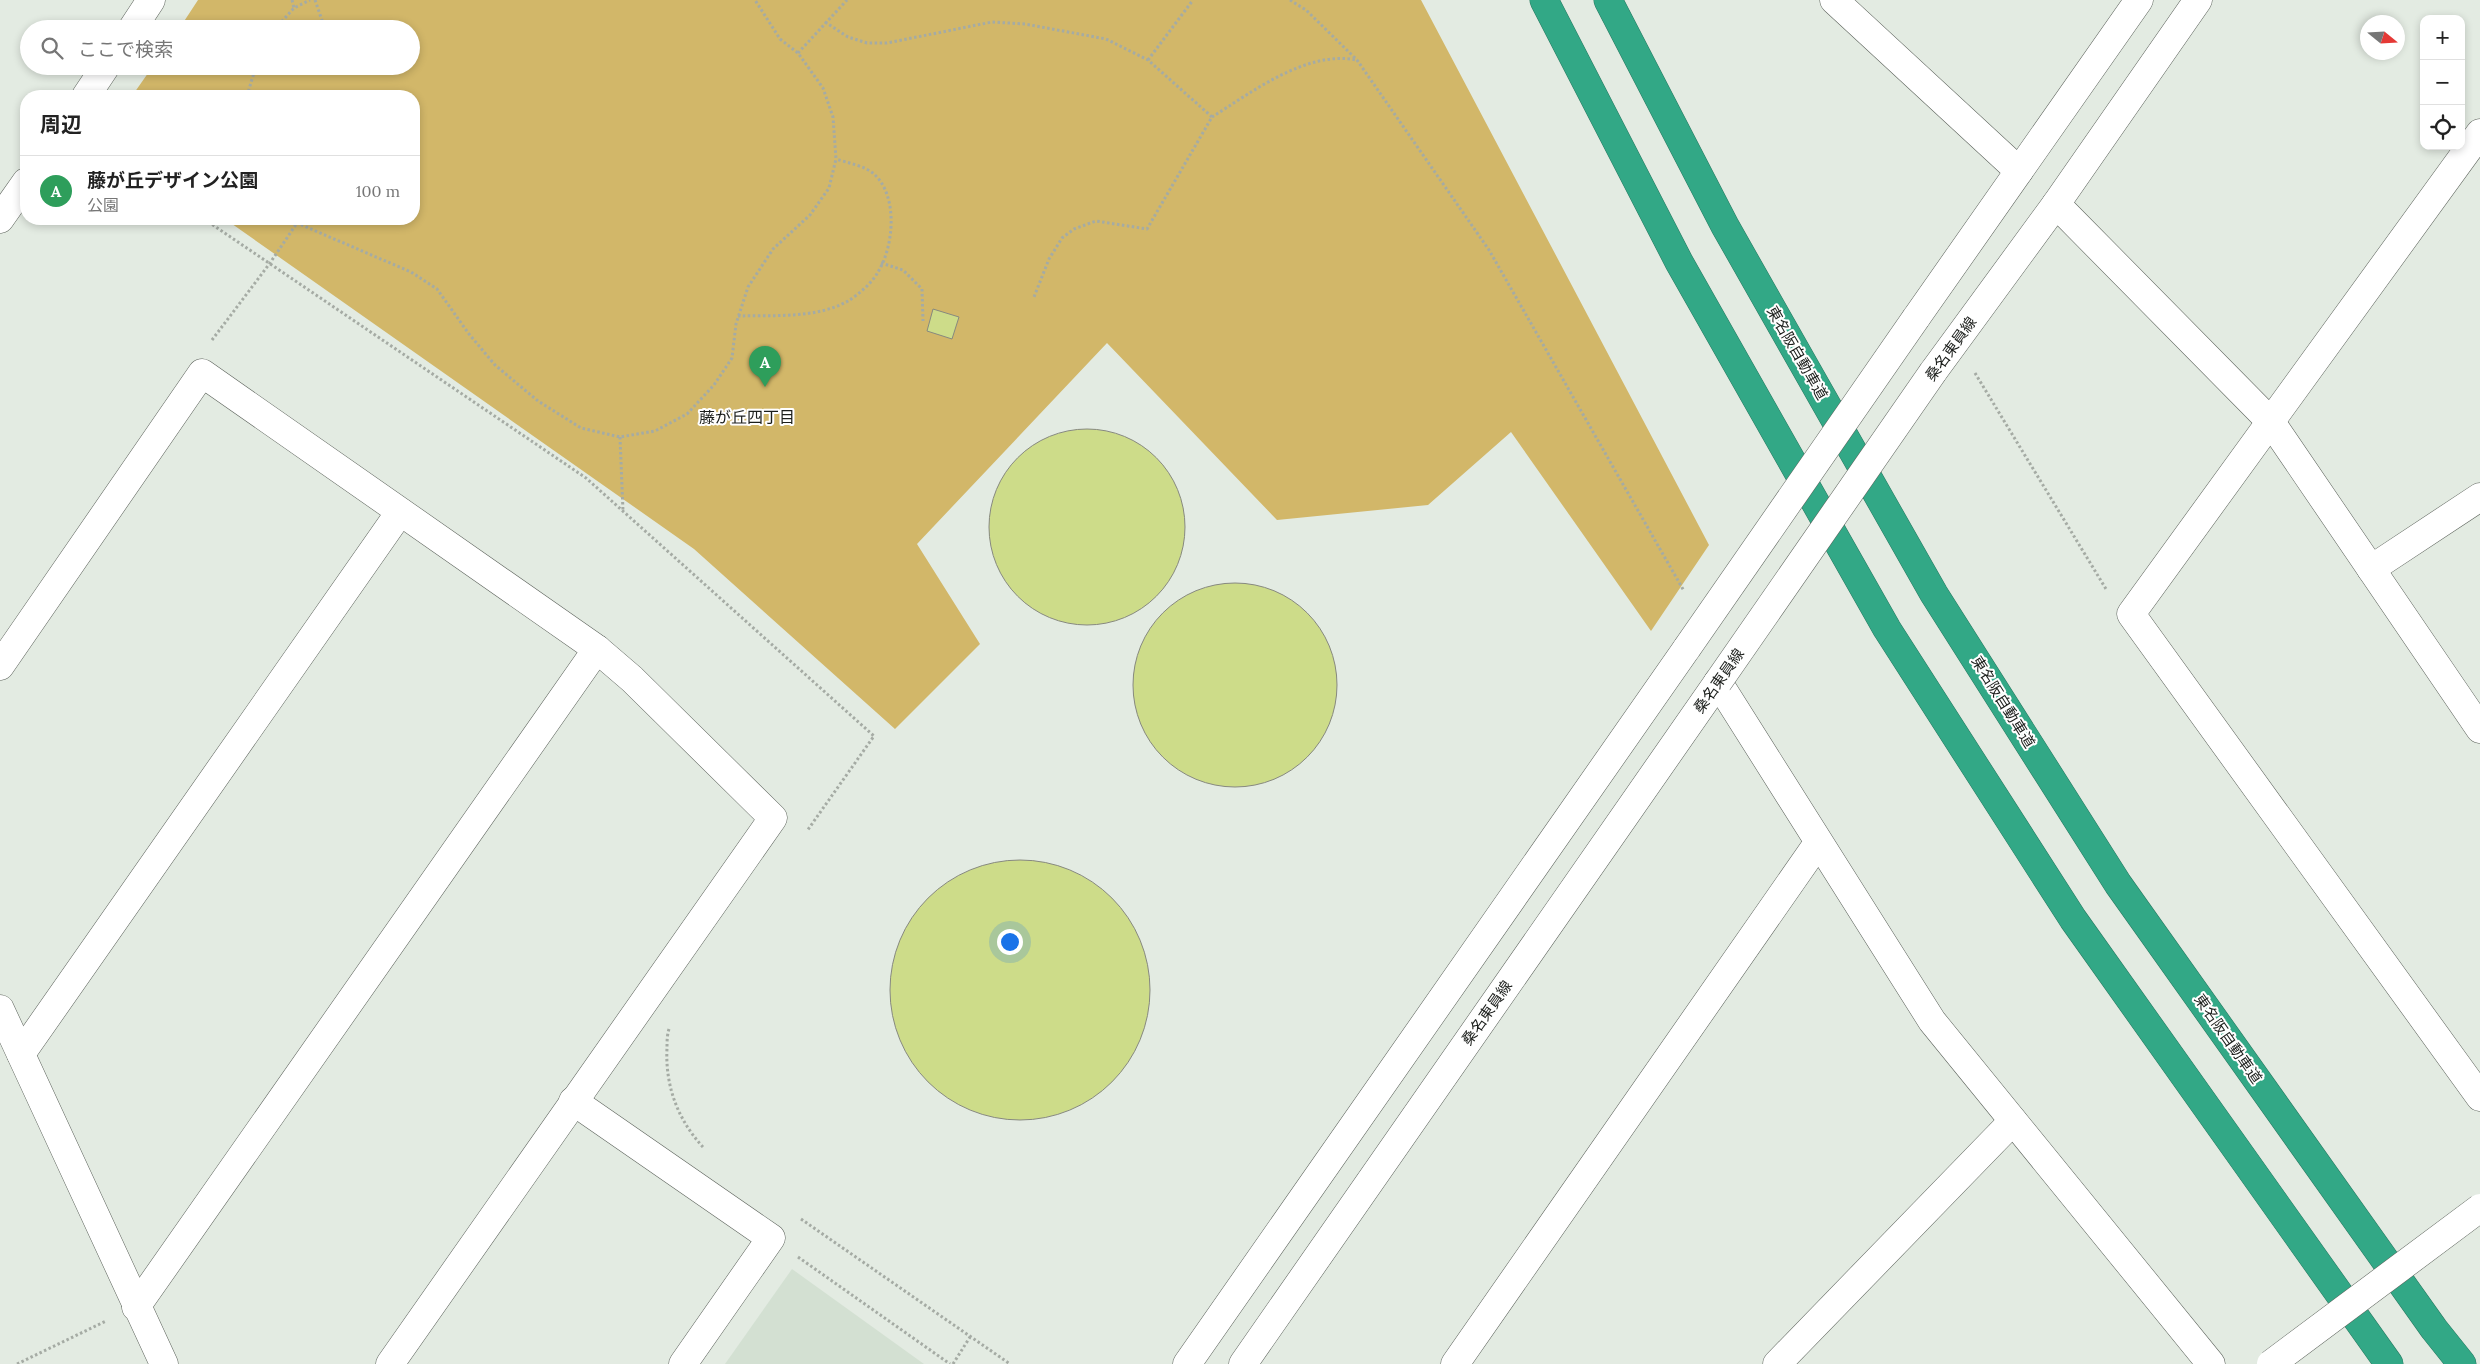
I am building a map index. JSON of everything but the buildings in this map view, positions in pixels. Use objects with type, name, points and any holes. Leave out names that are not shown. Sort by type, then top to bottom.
[{"type":"highway","points":[[1544,0],[1679,262],[1887,629],[2073,920],[2389,1364]]},
{"type":"highway","name":"東名阪自動車道","points":[[1608,0],[1725,226],[1934,594],[2118,884],[2434,1329],[2462,1364]]},
{"type":"street","points":[[138,20],[151,0]]},
{"type":"street","points":[[1834,0],[2019,170]]},
{"type":"street","points":[[1187,1364],[2139,0]]},
{"type":"street","name":"桑名東員線","points":[[1243,1364],[1933,372],[2056,204],[2198,0]]},
{"type":"street","points":[[90,90],[100,75]]},
{"type":"street","points":[[2480,134],[2131,614],[2480,1097]]},
{"type":"street","points":[[0,219],[20,191]]},
{"type":"street","points":[[2056,204],[2271,422],[2480,729]]},
{"type":"street","points":[[0,666],[202,372],[597,649],[632,679],[773,818],[390,1364]]},
{"type":"street","points":[[2371,569],[2480,496]]},
{"type":"street","points":[[21,1054],[400,512]]},
{"type":"street","points":[[136,1307],[597,649]]},
{"type":"street","points":[[1718,682],[1932,1022],[2211,1364]]},
{"type":"street","points":[[1455,1364],[1818,843]]},
{"type":"street","points":[[0,1009],[136,1307],[164,1364]]},
{"type":"street","points":[[573,1101],[771,1238],[683,1364]]},
{"type":"street","points":[[1777,1364],[2014,1121]]},
{"type":"street","points":[[2271,1364],[2480,1208]]},
{"type":"path","points":[[292,0],[294,8]]},
{"type":"path","points":[[283,20],[294,8],[310,0]]},
{"type":"path","points":[[315,0],[322,20]]},
{"type":"path","points":[[301,225],[417,276],[437,289],[469,334],[495,365],[538,401],[581,428],[620,438],[655,431],[687,414],[714,385],[732,358],[738,316],[748,287],[773,249],[810,215],[829,188],[836,159],[833,117],[823,88],[798,53],[780,39],[755,0]]},
{"type":"path","points":[[798,53],[847,0]]},
{"type":"path","points":[[1148,60],[1194,0]]},
{"type":"path","points":[[1290,0],[1306,10],[1356,60],[1490,250],[1689,600]]},
{"type":"path","points":[[825,22],[848,37],[867,43],[887,43],[992,22],[1025,24],[1106,39],[1148,60],[1212,117]]},
{"type":"path","points":[[1034,297],[1049,258],[1062,238],[1074,229],[1096,221],[1146,229],[1212,117],[1269,82],[1290,72],[1328,58],[1340,57],[1356,60]]},
{"type":"path","points":[[249,90],[253,75]]},
{"type":"path","points":[[738,316],[801,314],[829,308],[848,301],[879,272],[888,246],[892,220],[890,198],[875,174],[836,159]]},
{"type":"path","points":[[213,225],[586,478],[874,736],[806,832]]},
{"type":"path","points":[[202,372],[212,341],[270,263],[295,225]]},
{"type":"path","points":[[881,263],[903,270],[922,289],[923,321]]},
{"type":"path","points":[[1975,372],[2109,593],[2131,614]]},
{"type":"path","points":[[620,438],[624,511]]},
{"type":"path","points":[[672,1023],[668,1031],[666,1069],[673,1100],[694,1137],[705,1148]]},
{"type":"path","points":[[795,1215],[1010,1364]]},
{"type":"path","points":[[771,1238],[952,1364],[970,1337]]},
{"type":"path","points":[[16,1364],[136,1307]]},
{"type":"shaded area","points":[[198,0],[1421,0],[1709,545],[1651,631],[1511,432],[1428,505],[1277,520],[1107,343],[917,544],[980,644],[895,729],[694,549],[234,225],[420,225],[420,90],[136,90],[147,75],[420,75],[420,20],[185,20]]},
{"type":"shaded area","points":[[792,1269],[924,1364],[725,1364]]},
{"type":"place","name":"藤が丘デザイン公園","points":[[765,387]]},
{"type":"district","name":"藤が丘四丁目","points":[[747,417]]}]
